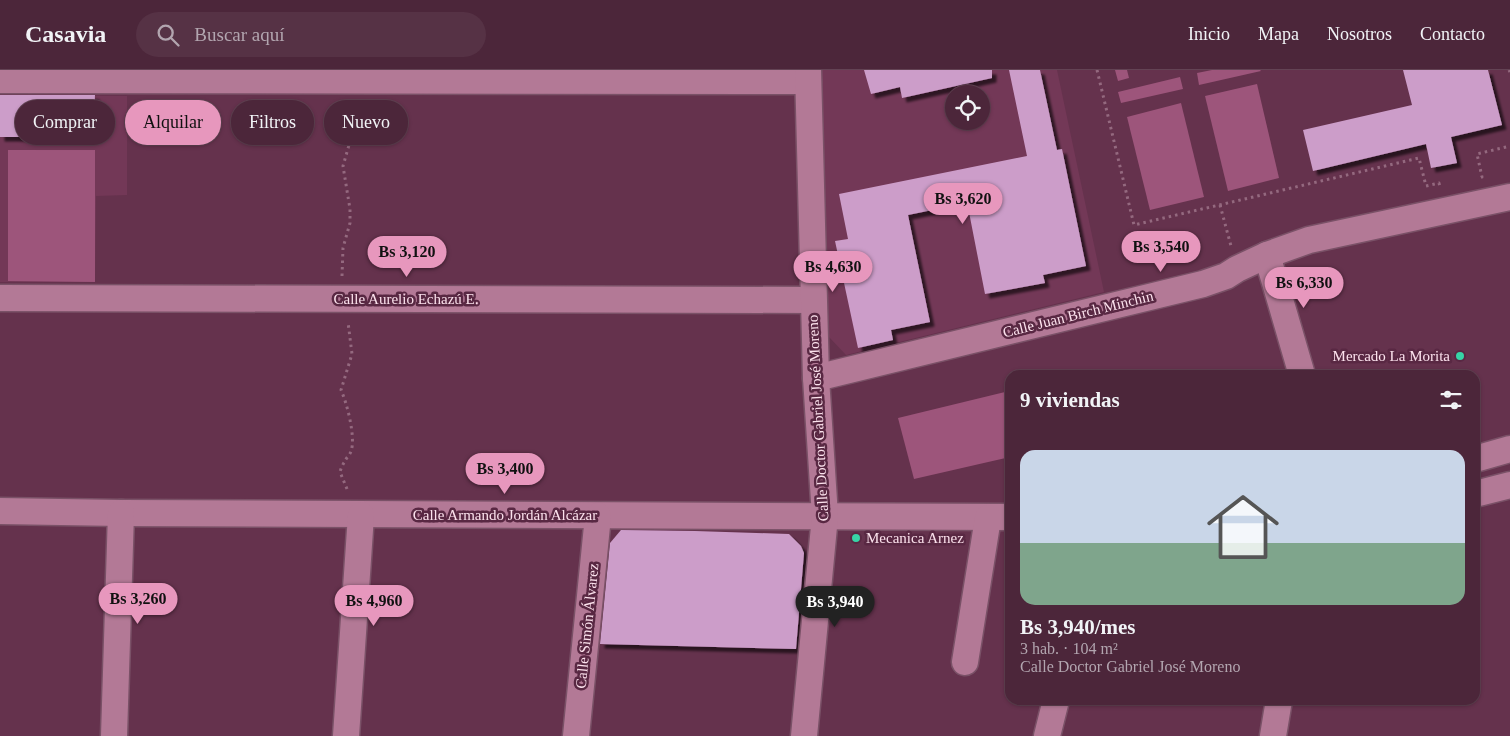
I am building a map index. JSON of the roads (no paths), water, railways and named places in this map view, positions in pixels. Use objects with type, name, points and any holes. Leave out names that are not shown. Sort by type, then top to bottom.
[{"type":"street","points":[[0,80],[347,81],[808,75]]},
{"type":"street","name":"Calle Doctor Gabriel José Moreno","points":[[804,736],[825,516],[816,378],[808,75]]},
{"type":"street","name":"Calle Juan Birch Minchin","points":[[816,378],[1203,284],[1226,276],[1267,254],[1308,240],[1510,197]]},
{"type":"street","points":[[1267,254],[1301,370]]},
{"type":"street","name":"Calle Aurelio Echazú E.","points":[[0,298],[813,300]]},
{"type":"street","points":[[1480,458],[1510,449]]},
{"type":"street","points":[[1480,493],[1510,485]]},
{"type":"street","name":"Calle Armando Jordán Alcázar","points":[[0,511],[999,518]]},
{"type":"street","points":[[114,736],[121,513]]},
{"type":"street","points":[[346,736],[354,514]]},
{"type":"street","name":"Calle Simón Álvarez","points":[[576,736],[598,516]]},
{"type":"street","points":[[965,662],[999,518]]},
{"type":"street","points":[[1048,736],[1055,705]]},
{"type":"street","points":[[1273,736],[1278,705]]},
{"type":"place","name":"Mercado La Morita","points":[[1460,356]]},
{"type":"place","name":"Mecanica Arnez","points":[[856,538]]}]
